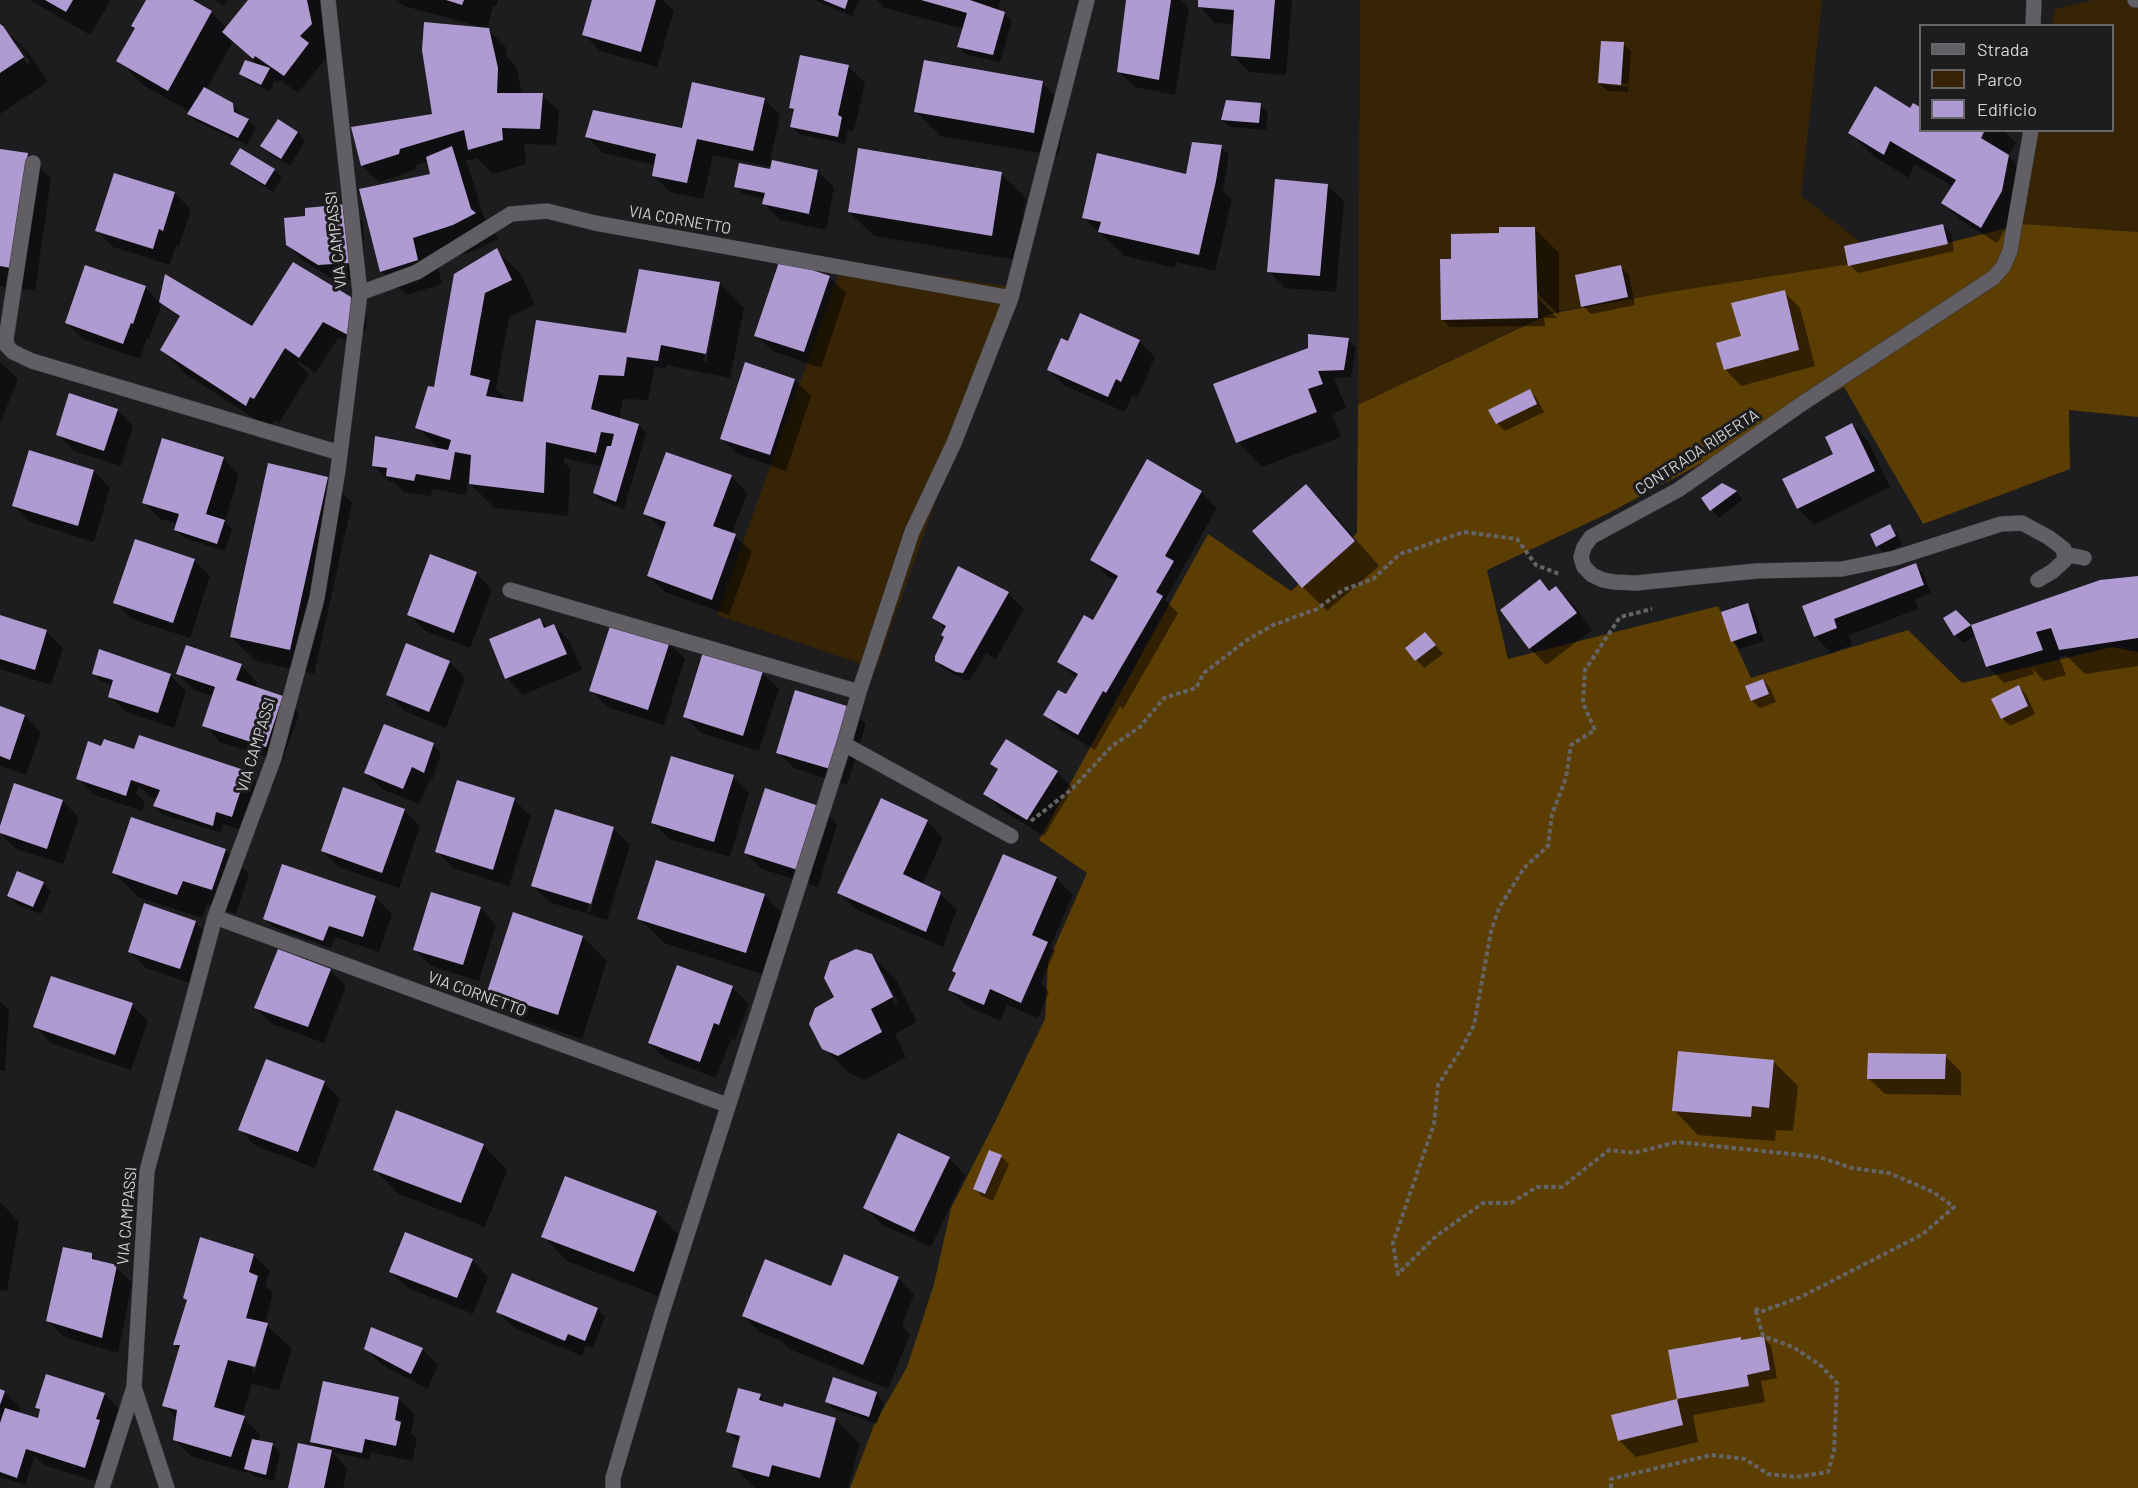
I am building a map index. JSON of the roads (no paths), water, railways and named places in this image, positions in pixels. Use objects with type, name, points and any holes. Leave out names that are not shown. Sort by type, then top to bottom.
[{"type":"street","name":"VIA CAMPASSI","points":[[102,1488],[134,1387],[147,1171],[215,917],[274,758],[317,598],[340,453],[360,293],[328,0]]},
{"type":"street","points":[[613,1488],[613,1478],[661,1316],[912,532],[954,443],[1011,298],[1087,0]]},
{"type":"street","points":[[2033,24],[2034,0]]},
{"type":"street","name":"CONTRADA RIBERTA","points":[[2031,132],[2010,251],[2003,267],[1993,278],[1803,403],[1678,490],[1591,537],[1581,557],[1584,567],[1592,575],[1614,582],[1636,583],[1756,571],[1842,569],[1895,558],[2001,525],[2022,523],[2048,537],[2064,549],[2064,554]]},
{"type":"street","points":[[33,163],[6,339],[7,346],[13,352],[32,361],[340,453]]},
{"type":"street","name":"VIA CORNETTO","points":[[360,293],[417,272],[511,214],[547,211],[596,223],[1011,298]]},
{"type":"street","points":[[2038,580],[2053,572],[2065,560],[2064,554],[2084,558]]},
{"type":"street","points":[[510,590],[859,692]]},
{"type":"street","points":[[844,744],[1011,836]]},
{"type":"street","name":"VIA CORNETTO","points":[[215,917],[727,1105]]},
{"type":"street","points":[[134,1387],[167,1488]]}]
